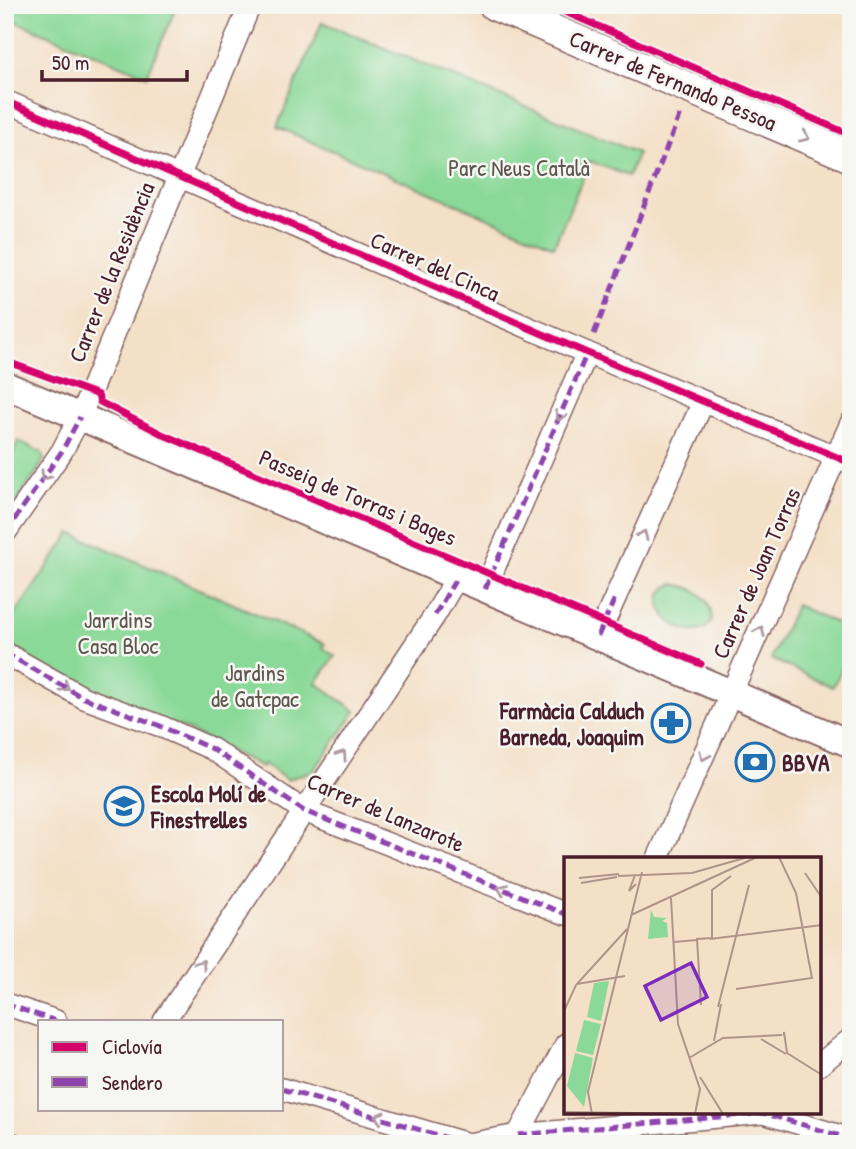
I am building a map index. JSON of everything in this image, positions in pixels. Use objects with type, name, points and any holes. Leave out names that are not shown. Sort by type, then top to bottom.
[{"type":"main road","name":"Carrer de Fernando Pessoa","points":[[494,5],[851,157]]},
{"type":"street","name":"Carrer de la Residència","points":[[5,533],[62,451],[80,417],[250,5]]},
{"type":"street","name":"Carrer del Cinca","points":[[5,101],[179,174],[587,354],[843,461]]},
{"type":"street","points":[[485,589],[587,354]]},
{"type":"street","name":"Passeig de Torras i Bages","points":[[5,385],[851,744]]},
{"type":"street","points":[[598,636],[703,402]]},
{"type":"street","name":"Carrer de Joan Torras","points":[[659,857],[732,693],[843,461],[851,423]]},
{"type":"street","points":[[165,1020],[435,615],[457,577]]},
{"type":"street","name":"Carrer de Lanzarote","points":[[5,653],[84,698],[158,724],[212,749],[304,811],[564,914]]},
{"type":"street","points":[[5,1004],[53,1020]]},
{"type":"street","points":[[821,1063],[851,1038]]},
{"type":"street","points":[[518,1135],[564,1046]]},
{"type":"street","points":[[284,1090],[468,1144],[518,1135],[752,1114]]},
{"type":"street","points":[[766,1114],[850,1139],[846,1144]]},
{"type":"street","points":[[5,1141],[13,1144]]},
{"type":"green space","points":[[5,5],[177,5],[147,76],[5,17]]},
{"type":"green space","name":"Parc Neus Català","points":[[322,22],[638,153],[628,176],[590,161],[554,246],[277,127]]},
{"type":"green space","points":[[18,441],[41,452],[44,460],[5,521],[5,472]]},
{"type":"green space","name":"Jardins de Gatcpac","points":[[71,533],[325,644],[323,648],[335,656],[316,683],[356,711],[314,770],[287,780],[264,764],[262,767],[181,727],[84,698],[5,641],[5,629]]},
{"type":"green space","points":[[673,584],[695,591],[705,600],[712,621],[706,628],[695,631],[684,629],[666,617],[660,599],[664,591]]},
{"type":"green space","points":[[796,605],[851,630],[851,648],[833,687],[771,659]]},
{"type":"marked path","points":[[594,334],[680,114]]},
{"type":"marked path","points":[[485,589],[587,353]]},
{"type":"marked path","points":[[5,533],[62,451],[80,417]]},
{"type":"marked path","points":[[435,615],[457,577]]},
{"type":"marked path","points":[[598,636],[615,598]]},
{"type":"marked path","points":[[5,653],[84,698],[158,725],[212,749],[304,811],[564,913]]},
{"type":"marked path","points":[[5,1004],[53,1020]]},
{"type":"marked path","points":[[284,1090],[468,1144]]},
{"type":"marked path","points":[[518,1135],[752,1114]]},
{"type":"marked path","points":[[766,1114],[851,1139]]},
{"type":"marked path","points":[[5,1141],[13,1144]]},
{"type":"cycle path","points":[[549,5],[851,135]]},
{"type":"cycle path","points":[[5,101],[587,353],[851,463]]},
{"type":"cycle path","points":[[5,361],[98,395],[100,402],[164,435],[701,664]]},
{"type":"place","name":"Farmàcia Calduch Barneda, Joaquim","points":[[671,723]]},
{"type":"place","name":"BBVA","points":[[755,762]]},
{"type":"place","name":"Escola Molí de Finestrelles","points":[[124,806]]},
{"type":"park label","name":"Jarrdins Casa Bloc","points":[[118,632]]}]
